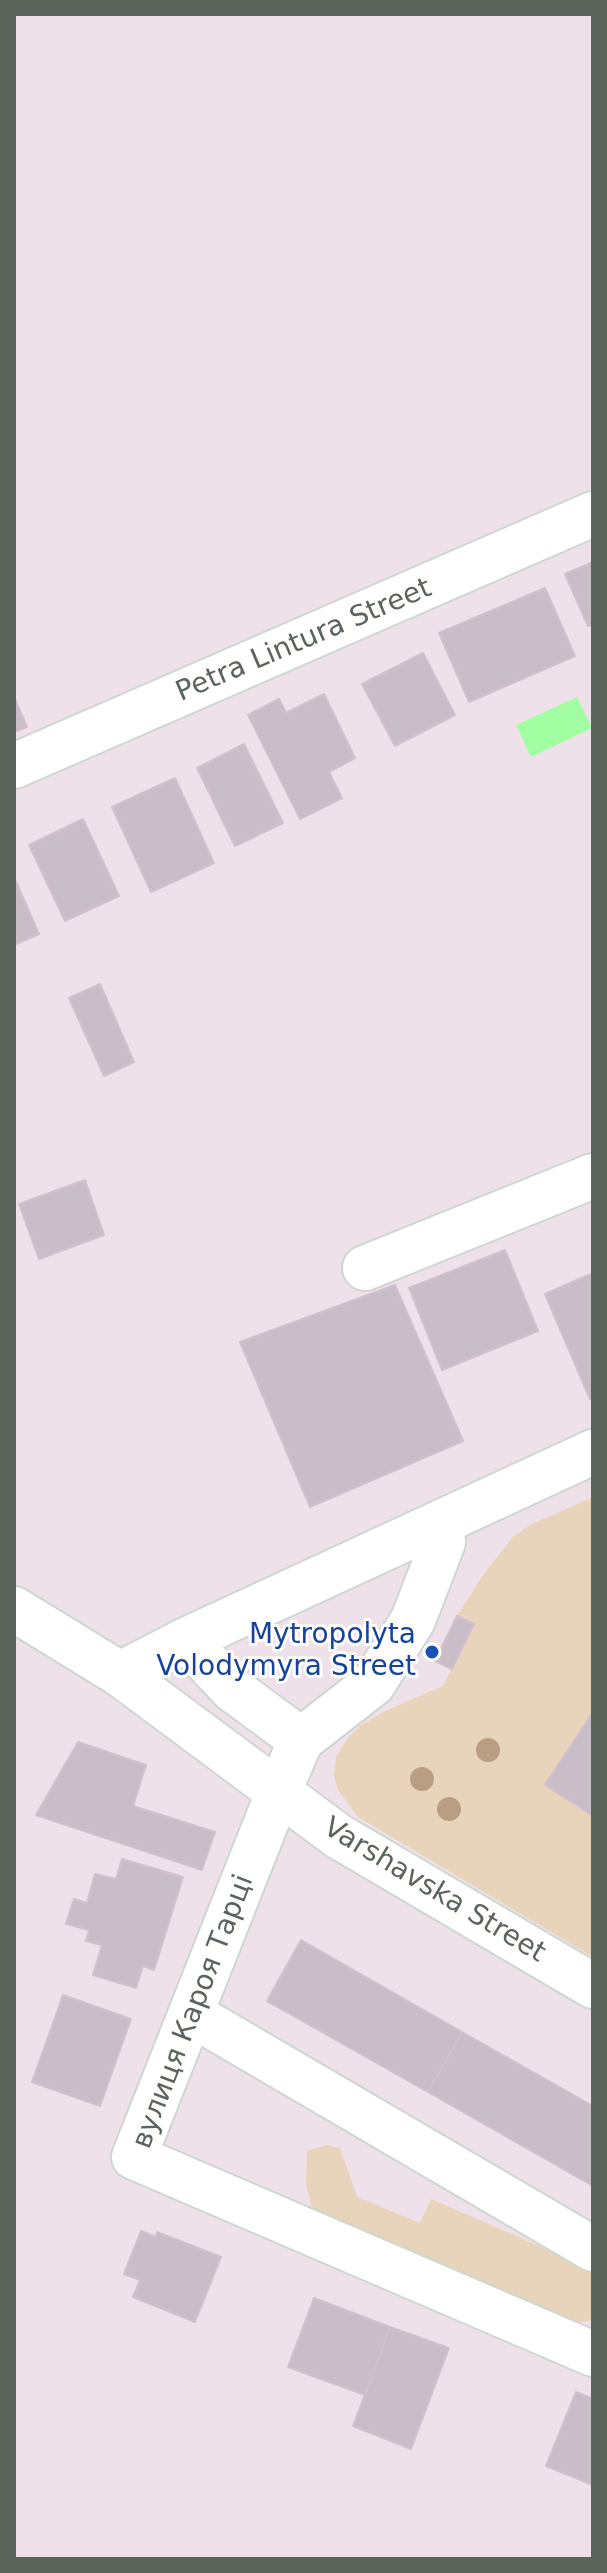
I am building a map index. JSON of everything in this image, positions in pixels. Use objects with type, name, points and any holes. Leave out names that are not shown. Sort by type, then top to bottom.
[{"type":"street","name":"Petra Lintura Street","points":[[14,766],[593,514]]},
{"type":"street","points":[[365,1268],[593,1176]]},
{"type":"street","points":[[120,1674],[186,1640],[593,1452]]},
{"type":"street","points":[[186,1640],[232,1689],[301,1740],[373,1684],[413,1620],[443,1542],[442,1522]]},
{"type":"street","points":[[14,1609],[120,1674],[278,1793]]},
{"type":"street","name":"вулиця Кароя Тарці","points":[[301,1740],[134,2157],[593,2354]]},
{"type":"street","name":"Varshavska Street","points":[[278,1793],[338,1836],[593,1986]]},
{"type":"street","points":[[191,2014],[593,2249]]},
{"type":"shaded area","points":[[577,697],[592,728],[531,757],[516,725]]},
{"type":"shaded area","points":[[593,1497],[593,1712],[545,1785],[593,1816],[593,1957],[358,1817],[338,1790],[334,1776],[336,1757],[360,1726],[385,1711],[443,1686],[473,1625],[457,1616],[483,1575],[513,1537],[528,1526]]},
{"type":"shaded area","points":[[327,2145],[340,2148],[357,2197],[420,2223],[431,2199],[590,2268],[593,2271],[593,2317],[589,2321],[568,2324],[326,2225],[311,2205],[306,2182],[307,2151]]},
{"type":"building","points":[[593,562],[593,624],[588,626],[565,574]]},
{"type":"building","points":[[545,588],[575,656],[469,702],[439,633]]},
{"type":"building","points":[[423,653],[455,715],[395,746],[362,684]]},
{"type":"building","points":[[324,694],[355,758],[329,772],[342,798],[300,819],[248,715],[279,699],[286,713]]},
{"type":"building","points":[[14,697],[27,727],[14,732]]},
{"type":"building","points":[[244,744],[283,823],[235,846],[197,768]]},
{"type":"building","points":[[175,778],[214,863],[151,892],[112,807]]},
{"type":"building","points":[[83,819],[119,896],[65,921],[29,845]]},
{"type":"building","points":[[14,877],[39,934],[14,945]]},
{"type":"building","points":[[100,984],[134,1062],[104,1076],[69,998]]},
{"type":"building","points":[[85,1180],[104,1235],[39,1259],[19,1204]]},
{"type":"building","points":[[505,1250],[538,1331],[442,1370],[409,1288]]},
{"type":"building","points":[[593,1273],[593,1397],[590,1399],[545,1294]]},
{"type":"building","points":[[395,1285],[463,1441],[310,1507],[240,1342]]},
{"type":"building","points":[[457,1616],[474,1624],[452,1669],[435,1661]]},
{"type":"building","points":[[593,1712],[593,1816],[545,1785]]},
{"type":"building","points":[[78,1742],[146,1765],[133,1806],[215,1832],[202,1870],[36,1815]]},
{"type":"building","points":[[122,1859],[183,1877],[154,1970],[143,1966],[136,1988],[93,1975],[102,1945],[86,1941],[89,1930],[66,1924],[74,1899],[87,1903],[95,1874],[116,1879]]},
{"type":"building","points":[[301,1940],[462,2032],[428,2092],[267,2001]]},
{"type":"building","points":[[63,1995],[131,2019],[100,2106],[32,2082]]},
{"type":"building","points":[[462,2032],[593,2106],[593,2186],[428,2092]]},
{"type":"building","points":[[141,2231],[156,2237],[157,2232],[221,2257],[195,2322],[133,2297],[140,2280],[124,2274]]},
{"type":"building","points":[[314,2298],[390,2327],[365,2395],[288,2367]]},
{"type":"building","points":[[390,2327],[449,2348],[411,2449],[353,2426]]},
{"type":"building","points":[[576,2392],[593,2399],[593,2485],[546,2466]]},
{"type":"place","name":"Mytropolyta Volodymyra Street","points":[[432,1652]]}]
